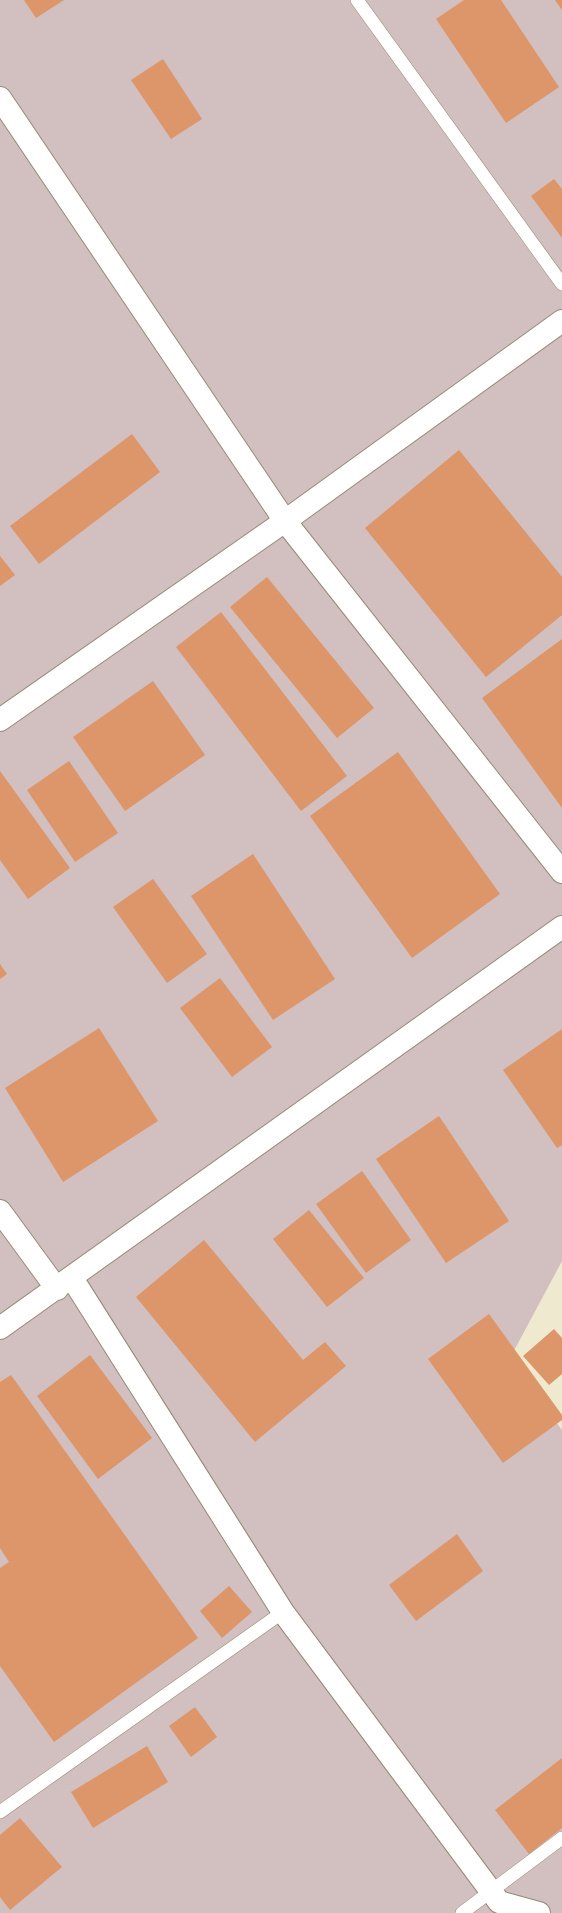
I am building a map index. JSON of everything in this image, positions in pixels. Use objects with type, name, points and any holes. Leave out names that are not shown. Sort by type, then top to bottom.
[{"type":"street","points":[[0,98],[285,521],[562,872]]},
{"type":"street","points":[[0,720],[285,521],[562,321]]},
{"type":"street","points":[[0,1328],[562,927]]},
{"type":"street","points":[[0,1211],[65,1283],[283,1612],[491,1892],[499,1902],[540,1913]]},
{"type":"lane","points":[[357,0],[562,284]]},
{"type":"lane","points":[[0,1812],[283,1612]]},
{"type":"lane","points":[[462,1913],[562,1838]]},
{"type":"shaded area","points":[[0,0],[562,0],[562,1261],[509,1360],[562,1430],[562,1913],[0,1913]]},
{"type":"building","points":[[24,0],[64,0],[36,18]]},
{"type":"building","points":[[464,0],[501,0],[559,87],[506,123],[436,19]]},
{"type":"building","points":[[555,0],[562,0],[562,10]]},
{"type":"building","points":[[163,59],[202,119],[171,139],[131,80]]},
{"type":"building","points":[[554,179],[562,189],[562,238],[531,196]]},
{"type":"building","points":[[132,434],[160,472],[39,564],[10,526]]},
{"type":"building","points":[[459,450],[562,577],[562,615],[486,677],[365,528]]},
{"type":"building","points":[[0,556],[15,575],[0,586]]},
{"type":"building","points":[[267,577],[374,708],[337,738],[230,607]]},
{"type":"building","points":[[221,612],[347,776],[301,811],[176,647]]},
{"type":"building","points":[[562,639],[562,808],[482,698]]},
{"type":"building","points":[[153,681],[205,755],[125,811],[73,737]]},
{"type":"building","points":[[398,752],[500,894],[412,958],[310,816]]},
{"type":"building","points":[[69,761],[118,833],[75,862],[27,790]]},
{"type":"building","points":[[0,771],[70,868],[28,899],[0,860]]},
{"type":"building","points":[[253,854],[335,979],[273,1020],[191,896]]},
{"type":"building","points":[[153,879],[207,954],[167,983],[113,907]]},
{"type":"building","points":[[0,964],[7,974],[0,979]]},
{"type":"building","points":[[220,978],[272,1047],[232,1077],[180,1008]]},
{"type":"building","points":[[99,1028],[158,1121],[63,1182],[5,1088]]},
{"type":"building","points":[[562,1029],[562,1145],[557,1148],[503,1070]]},
{"type":"building","points":[[439,1116],[509,1221],[446,1263],[376,1159]]},
{"type":"building","points":[[362,1171],[411,1240],[366,1273],[316,1204]]},
{"type":"building","points":[[309,1210],[364,1278],[327,1307],[273,1239]]},
{"type":"building","points":[[204,1240],[303,1360],[325,1342],[346,1366],[255,1442],[136,1297]]},
{"type":"building","points":[[489,1314],[562,1415],[562,1420],[503,1463],[428,1359]]},
{"type":"building","points":[[554,1329],[562,1338],[562,1374],[549,1385],[523,1356]]},
{"type":"building","points":[[90,1355],[152,1438],[98,1479],[37,1396]]},
{"type":"building","points":[[11,1375],[198,1638],[54,1742],[0,1666],[0,1568],[9,1562],[0,1548],[0,1382]]},
{"type":"building","points":[[457,1534],[483,1571],[416,1621],[389,1585]]},
{"type":"building","points":[[229,1586],[252,1612],[222,1638],[200,1611]]},
{"type":"building","points":[[195,1707],[217,1737],[191,1757],[169,1726]]},
{"type":"building","points":[[147,1746],[168,1782],[93,1828],[71,1792]]},
{"type":"building","points":[[562,1758],[562,1828],[529,1854],[495,1810]]},
{"type":"building","points":[[20,1818],[62,1867],[10,1910],[0,1897],[0,1835]]}]
